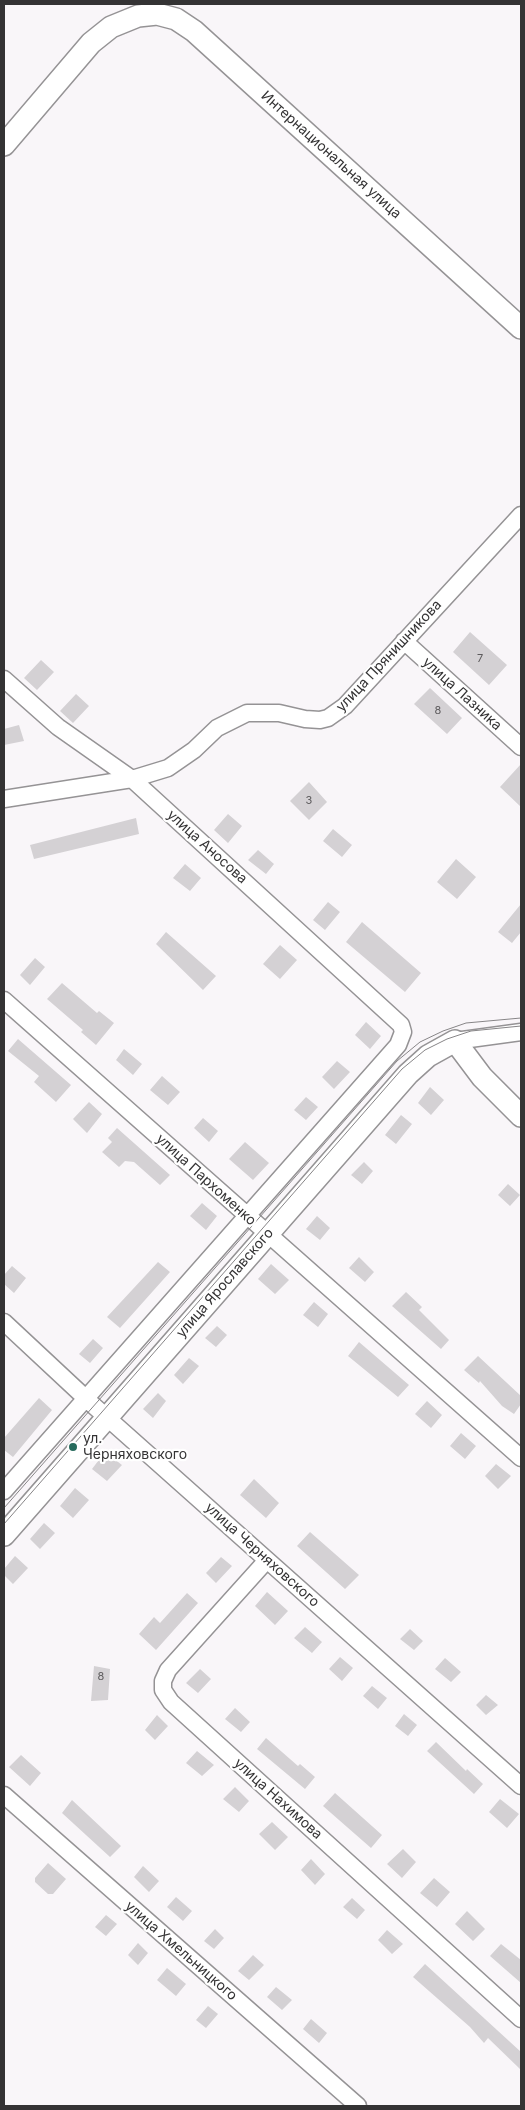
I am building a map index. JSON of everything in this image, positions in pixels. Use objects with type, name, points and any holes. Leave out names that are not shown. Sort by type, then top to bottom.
[{"type":"street","points":[[4,145],[91,43],[136,10]]},
{"type":"street","name":"Интернациональная улица","points":[[136,10],[176,20],[194,31],[521,328]]},
{"type":"street","name":"улица Прянишникова","points":[[4,799],[132,779],[168,768],[194,750],[217,728],[247,713],[279,713],[312,720],[328,718],[345,706],[521,515]]},
{"type":"street","name":"улица Лазника","points":[[404,640],[521,747]]},
{"type":"street","name":"улица Аносова","points":[[4,679],[58,727],[132,779],[401,1025],[403,1032],[398,1045],[246,1215]]},
{"type":"street","name":"улица Пархоменко","points":[[4,1000],[521,1458]]},
{"type":"street","points":[[521,1032],[455,1041],[482,1077],[521,1116]]},
{"type":"street","name":"улица Ярославского","points":[[4,1535],[108,1419],[408,1074],[441,1047],[455,1041]]},
{"type":"street","points":[[4,1491],[246,1215]]},
{"type":"street","name":"улица Черняховского","points":[[4,1322],[108,1419],[521,1786]]},
{"type":"street","name":"улица Нахимова","points":[[267,1560],[168,1670],[162,1681],[164,1690],[171,1702],[521,2019]]},
{"type":"street","name":"улица Хмельницкого","points":[[4,1795],[358,2106]]},
{"type":"building","points":[[470,632],[507,665],[489,685],[453,652]]},
{"type":"building","points":[[41,660],[54,672],[37,690],[24,678]]},
{"type":"building","points":[[430,688],[462,718],[447,734],[414,704]]},
{"type":"building","points":[[76,694],[89,706],[73,723],[60,711]]},
{"type":"building","points":[[19,725],[24,741],[4,745],[4,729]]},
{"type":"building","points":[[521,764],[521,807],[500,787]]},
{"type":"building","points":[[309,782],[327,802],[309,820],[290,801]]},
{"type":"building","points":[[228,814],[242,826],[228,843],[214,830]]},
{"type":"building","points":[[136,818],[139,834],[34,859],[30,845]]},
{"type":"building","points":[[333,829],[352,845],[342,857],[323,841]]},
{"type":"building","points":[[258,850],[274,864],[266,874],[248,860]]},
{"type":"building","points":[[456,859],[476,877],[457,899],[437,882]]},
{"type":"building","points":[[185,864],[201,878],[190,891],[173,878]]},
{"type":"building","points":[[328,902],[340,912],[325,930],[313,920]]},
{"type":"building","points":[[521,904],[521,932],[512,943],[498,932]]},
{"type":"building","points":[[362,922],[421,973],[405,992],[346,942]]},
{"type":"building","points":[[166,932],[216,976],[203,990],[156,944]]},
{"type":"building","points":[[280,945],[297,960],[280,979],[263,964]]},
{"type":"building","points":[[35,958],[45,967],[30,985],[20,975]]},
{"type":"building","points":[[62,983],[97,1013],[99,1011],[114,1023],[96,1045],[81,1032],[83,1030],[47,999]]},
{"type":"building","points":[[366,1022],[381,1036],[370,1049],[355,1035]]},
{"type":"building","points":[[18,1039],[71,1085],[56,1102],[34,1082],[39,1076],[8,1051]]},
{"type":"building","points":[[124,1049],[142,1064],[133,1075],[116,1060]]},
{"type":"building","points":[[337,1061],[350,1072],[334,1089],[322,1077]]},
{"type":"building","points":[[162,1076],[180,1092],[168,1105],[150,1090]]},
{"type":"building","points":[[430,1087],[444,1100],[431,1115],[418,1103]]},
{"type":"building","points":[[306,1097],[318,1107],[306,1120],[294,1110]]},
{"type":"building","points":[[89,1102],[102,1114],[87,1133],[73,1119]]},
{"type":"building","points":[[401,1115],[412,1124],[396,1144],[385,1135]]},
{"type":"building","points":[[203,1118],[218,1131],[209,1142],[194,1128]]},
{"type":"building","points":[[117,1128],[170,1175],[160,1185],[134,1162],[125,1161],[119,1167],[102,1152],[112,1142],[108,1138]]},
{"type":"building","points":[[245,1142],[269,1163],[253,1180],[229,1159]]},
{"type":"building","points":[[364,1162],[373,1171],[362,1184],[351,1175]]},
{"type":"building","points":[[508,1184],[520,1195],[510,1206],[498,1195]]},
{"type":"building","points":[[202,1203],[217,1216],[206,1230],[190,1216]]},
{"type":"building","points":[[317,1216],[330,1228],[320,1240],[306,1229]]},
{"type":"building","points":[[359,1257],[374,1272],[365,1282],[349,1268]]},
{"type":"building","points":[[158,1262],[170,1272],[120,1328],[107,1317]]},
{"type":"building","points":[[271,1264],[289,1280],[275,1294],[258,1279]]},
{"type":"building","points":[[12,1266],[26,1278],[14,1293],[4,1284],[4,1275]]},
{"type":"building","points":[[406,1292],[422,1307],[419,1310],[449,1340],[441,1349],[392,1306]]},
{"type":"building","points":[[314,1302],[328,1314],[318,1327],[303,1315]]},
{"type":"building","points":[[217,1326],[227,1335],[216,1347],[205,1338]]},
{"type":"building","points":[[93,1339],[103,1348],[90,1363],[79,1354]]},
{"type":"building","points":[[359,1342],[409,1385],[398,1397],[348,1356]]},
{"type":"building","points":[[478,1356],[521,1396],[521,1404],[514,1414],[502,1406],[480,1381],[479,1383],[464,1370]]},
{"type":"building","points":[[189,1358],[199,1366],[183,1384],[174,1375]]},
{"type":"building","points":[[158,1393],[166,1401],[153,1418],[143,1409]]},
{"type":"building","points":[[39,1398],[52,1410],[13,1457],[4,1450],[4,1438]]},
{"type":"building","points":[[427,1401],[442,1415],[431,1428],[415,1414]]},
{"type":"building","points":[[461,1433],[476,1446],[465,1459],[450,1446]]},
{"type":"building","points":[[105,1452],[122,1465],[107,1481],[92,1469]]},
{"type":"building","points":[[496,1464],[511,1476],[498,1489],[485,1476]]},
{"type":"building","points":[[254,1479],[279,1503],[266,1518],[240,1495]]},
{"type":"building","points":[[75,1488],[89,1500],[73,1518],[60,1506]]},
{"type":"building","points":[[44,1523],[55,1533],[40,1549],[30,1539]]},
{"type":"building","points":[[310,1532],[359,1575],[345,1589],[297,1546]]},
{"type":"building","points":[[15,1556],[28,1568],[13,1584],[4,1575],[4,1569]]},
{"type":"building","points":[[221,1557],[232,1566],[216,1583],[206,1573]]},
{"type":"building","points":[[267,1592],[288,1611],[275,1625],[255,1606]]},
{"type":"building","points":[[187,1593],[198,1603],[156,1650],[139,1634],[154,1617],[160,1623]]},
{"type":"building","points":[[305,1627],[322,1642],[312,1653],[294,1638]]},
{"type":"building","points":[[410,1629],[423,1641],[414,1650],[400,1639]]},
{"type":"building","points":[[340,1657],[353,1668],[342,1681],[329,1669]]},
{"type":"building","points":[[445,1658],[461,1672],[451,1682],[435,1669]]},
{"type":"building","points":[[94,1666],[110,1669],[108,1700],[91,1701]]},
{"type":"building","points":[[200,1669],[211,1679],[198,1693],[186,1683]]},
{"type":"building","points":[[372,1686],[387,1698],[378,1709],[363,1696]]},
{"type":"building","points":[[486,1695],[498,1705],[486,1715],[476,1705]]},
{"type":"building","points":[[235,1708],[250,1722],[241,1732],[225,1719]]},
{"type":"building","points":[[404,1714],[417,1725],[408,1736],[395,1726]]},
{"type":"building","points":[[157,1715],[168,1726],[155,1740],[145,1730]]},
{"type":"building","points":[[266,1738],[298,1766],[300,1764],[315,1777],[305,1789],[257,1749]]},
{"type":"building","points":[[436,1742],[466,1771],[467,1769],[483,1784],[474,1794],[427,1751]]},
{"type":"building","points":[[197,1751],[214,1765],[202,1776],[186,1763]]},
{"type":"building","points":[[21,1755],[41,1773],[30,1786],[9,1767]]},
{"type":"building","points":[[235,1787],[249,1801],[239,1812],[223,1799]]},
{"type":"building","points":[[335,1793],[382,1835],[371,1848],[323,1806]]},
{"type":"building","points":[[500,1799],[519,1814],[507,1828],[489,1812]]},
{"type":"building","points":[[72,1800],[121,1846],[110,1857],[62,1813]]},
{"type":"building","points":[[272,1822],[288,1837],[275,1850],[259,1834]]},
{"type":"building","points":[[403,1849],[416,1862],[402,1878],[387,1864]]},
{"type":"building","points":[[311,1859],[325,1874],[315,1885],[301,1870]]},
{"type":"building","points":[[48,1863],[66,1879],[53,1894],[48,1894],[35,1882],[35,1878]]},
{"type":"building","points":[[143,1866],[159,1881],[149,1892],[134,1877]]},
{"type":"building","points":[[434,1878],[450,1892],[437,1907],[420,1893]]},
{"type":"building","points":[[176,1897],[192,1911],[183,1921],[167,1907]]},
{"type":"building","points":[[352,1898],[365,1910],[357,1919],[343,1907]]},
{"type":"building","points":[[467,1911],[485,1929],[473,1941],[455,1924]]},
{"type":"building","points":[[106,1915],[117,1924],[106,1936],[95,1927]]},
{"type":"building","points":[[215,1929],[224,1938],[214,1949],[204,1941]]},
{"type":"building","points":[[387,1930],[403,1944],[392,1954],[378,1940]]},
{"type":"building","points":[[138,1943],[148,1953],[138,1965],[128,1955]]},
{"type":"building","points":[[501,1944],[521,1960],[521,1983],[490,1956]]},
{"type":"building","points":[[253,1955],[264,1965],[249,1980],[238,1971]]},
{"type":"building","points":[[425,1964],[521,2052],[521,2070],[488,2038],[484,2043],[470,2027],[413,1977]]},
{"type":"building","points":[[167,1968],[186,1984],[176,1996],[157,1980]]},
{"type":"building","points":[[276,1987],[292,2000],[282,2010],[267,1997]]},
{"type":"building","points":[[208,2006],[218,2014],[206,2028],[196,2020]]},
{"type":"building","points":[[311,2019],[327,2033],[319,2043],[303,2029]]},
{"type":"tram line","points":[[4,1508],[397,1061],[420,1042],[466,1023],[521,1018]]},
{"type":"tram line","points":[[4,1524],[402,1069],[425,1050],[447,1039],[471,1031],[521,1026]]},
{"type":"place","name":"ул. Черняховского","points":[[73,1447]]}]
